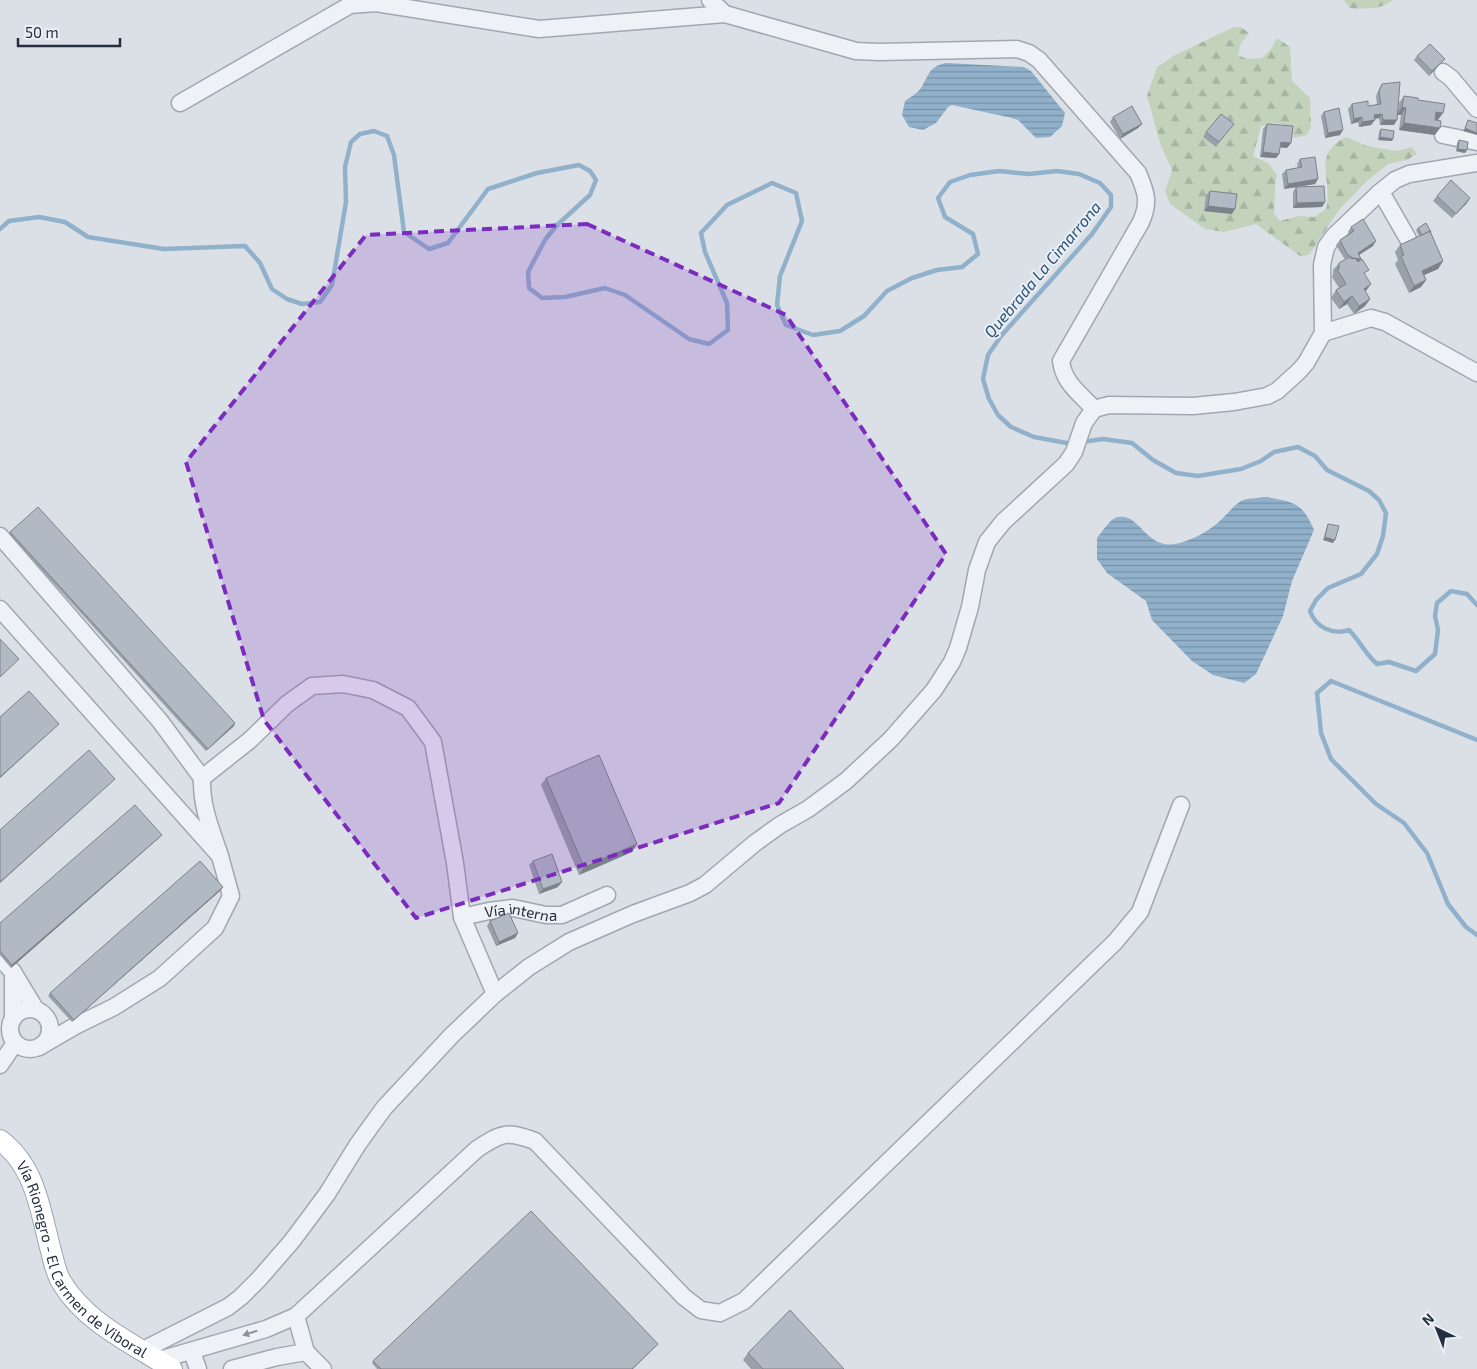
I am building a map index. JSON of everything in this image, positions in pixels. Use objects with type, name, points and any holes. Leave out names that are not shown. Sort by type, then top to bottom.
[{"type":"main road","name":"Vía Rionegro - El Carmen de Viboral","points":[[0,1140],[11,1148],[27,1171],[35,1188],[55,1268],[61,1283],[86,1311],[115,1334],[157,1360]]},
{"type":"street","points":[[710,0],[725,14]]},
{"type":"street","points":[[180,102],[350,5],[376,3],[539,29],[725,14],[856,51],[1017,50],[1028,53],[1039,60],[1138,173],[1144,187],[1146,210],[1141,222],[1061,361],[1066,380],[1094,409]]},
{"type":"street","points":[[1442,72],[1451,78],[1477,109]]},
{"type":"street","points":[[1443,135],[1477,142]]},
{"type":"street","points":[[157,1360],[241,1297],[259,1279],[292,1241],[327,1194],[358,1144],[384,1108],[424,1064],[495,994],[529,967],[569,942],[633,914],[690,894],[705,885],[755,843],[827,796],[891,739],[934,690],[952,662],[970,608],[977,570],[987,542],[1003,522],[1057,473],[1074,452],[1084,423],[1094,409],[1109,405],[1193,406],[1234,402],[1267,396],[1277,391],[1299,372],[1324,332],[1321,274],[1326,247],[1334,236],[1395,180],[1409,174],[1477,163]]},
{"type":"street","points":[[1379,193],[1408,239]]},
{"type":"street","points":[[1357,213],[1366,228]]},
{"type":"street","points":[[1324,332],[1371,318],[1385,322],[1477,373]]},
{"type":"street","points":[[0,536],[160,721],[202,778],[202,796],[208,821],[231,896],[215,928],[160,978],[114,1007],[75,1026],[40,1047],[27,1049],[9,1038]]},
{"type":"street","points":[[0,609],[220,856]]},
{"type":"street","points":[[202,778],[250,740],[287,704],[312,686],[343,684],[372,690],[408,708],[433,742],[455,863],[462,917],[495,994]]},
{"type":"street","points":[[157,1360],[192,1352],[266,1329],[296,1316],[477,1149],[496,1137],[513,1133],[535,1141],[684,1297],[702,1310],[720,1313],[744,1301],[1116,942],[1140,912],[1181,805]]},
{"type":"street","name":"Vía interna","points":[[462,917],[514,908],[546,915],[562,915],[607,895]]},
{"type":"street","points":[[0,958],[13,972],[42,1014],[50,1031],[49,1038],[40,1047]]},
{"type":"street","points":[[13,972],[13,1019]]},
{"type":"street","points":[[0,1066],[9,1038],[10,1025],[13,1019],[23,1010],[30,1009],[75,1026]]},
{"type":"street","points":[[296,1316],[306,1352],[323,1369]]},
{"type":"street","points":[[192,1352],[198,1369]]},
{"type":"street","points":[[232,1369],[277,1357],[306,1352]]},
{"type":"highlighted area","points":[[587,224],[786,315],[946,554],[779,803],[416,918],[264,720],[186,462],[366,235]]},
{"type":"green space","points":[[1344,0],[1393,0],[1383,6],[1361,9],[1350,8]]},
{"type":"green space","points":[[1234,27],[1241,27],[1249,33],[1241,43],[1238,55],[1247,59],[1262,58],[1271,49],[1277,38],[1290,47],[1292,81],[1310,98],[1311,128],[1307,135],[1294,138],[1290,127],[1276,123],[1261,126],[1253,156],[1268,163],[1277,175],[1274,214],[1280,221],[1299,216],[1314,217],[1326,209],[1328,199],[1326,160],[1335,144],[1346,137],[1367,146],[1396,151],[1412,147],[1417,154],[1407,160],[1388,164],[1367,181],[1339,210],[1309,255],[1300,256],[1256,224],[1224,232],[1205,229],[1170,204],[1165,191],[1172,170],[1161,146],[1147,96],[1157,67],[1175,55]]},
{"type":"water","points":[[946,63],[1024,67],[1031,71],[1065,113],[1062,126],[1050,137],[1036,138],[1018,120],[952,105],[948,107],[936,123],[923,130],[909,127],[902,115],[905,101],[920,90],[933,69]]},
{"type":"water","points":[[1266,497],[1284,500],[1296,505],[1305,514],[1314,530],[1292,581],[1283,616],[1256,674],[1244,683],[1213,675],[1192,661],[1152,620],[1146,601],[1107,573],[1097,559],[1097,538],[1113,519],[1123,517],[1130,519],[1156,541],[1165,544],[1181,543],[1213,527],[1240,501]]},
{"type":"building","points":[[1430,44],[1445,59],[1432,71],[1417,56]]},
{"type":"building","points":[[1400,82],[1397,120],[1383,120],[1382,114],[1374,115],[1375,120],[1362,122],[1362,117],[1354,119],[1352,104],[1368,101],[1368,106],[1381,104],[1379,92],[1382,84]]},
{"type":"building","points":[[1404,96],[1445,104],[1443,113],[1436,112],[1435,120],[1441,121],[1440,128],[1404,123],[1406,108],[1402,107]]},
{"type":"building","points":[[1132,106],[1142,124],[1123,134],[1113,117]]},
{"type":"building","points":[[1339,108],[1343,130],[1328,133],[1324,112]]},
{"type":"building","points":[[1221,114],[1234,124],[1219,142],[1206,132]]},
{"type":"building","points":[[1468,120],[1477,123],[1477,133],[1465,128]]},
{"type":"building","points":[[1267,124],[1293,126],[1291,143],[1281,142],[1279,154],[1263,152]]},
{"type":"building","points":[[1381,129],[1394,131],[1393,139],[1380,137]]},
{"type":"building","points":[[1459,140],[1468,142],[1467,150],[1458,149]]},
{"type":"building","points":[[1315,157],[1318,179],[1288,184],[1286,170],[1302,167],[1300,159]]},
{"type":"building","points":[[1451,180],[1470,198],[1456,214],[1437,196]]},
{"type":"building","points":[[1324,186],[1325,202],[1297,203],[1296,187]]},
{"type":"building","points":[[1210,191],[1237,194],[1235,209],[1208,206]]},
{"type":"building","points":[[1363,219],[1376,241],[1358,253],[1361,259],[1353,258],[1347,254],[1340,240],[1354,231],[1351,227]]},
{"type":"building","points":[[1426,223],[1431,232],[1422,235],[1418,228]]},
{"type":"building","points":[[1430,231],[1443,261],[1422,271],[1426,280],[1414,286],[1401,256],[1404,255],[1400,245]]},
{"type":"building","points":[[1349,257],[1355,258],[1358,262],[1362,259],[1369,270],[1364,273],[1371,284],[1364,289],[1370,299],[1359,306],[1352,296],[1344,302],[1336,290],[1346,284],[1337,269],[1339,269],[1339,263]]},
{"type":"building","points":[[38,507],[235,723],[208,749],[10,532]]},
{"type":"building","points":[[1328,524],[1339,526],[1335,540],[1325,537]]},
{"type":"building","points":[[0,639],[19,659],[0,677]]},
{"type":"building","points":[[29,691],[59,724],[0,777],[0,717]]},
{"type":"building","points":[[89,750],[115,779],[0,882],[0,830]]},
{"type":"building","points":[[599,755],[637,844],[584,867],[546,778]]},
{"type":"building","points":[[135,805],[162,835],[12,965],[0,951],[0,923]]},
{"type":"building","points":[[552,854],[562,882],[543,889],[533,861]]},
{"type":"building","points":[[200,861],[223,887],[74,1020],[50,993]]},
{"type":"building","points":[[509,913],[518,933],[499,942],[490,921]]},
{"type":"building","points":[[531,1211],[658,1344],[632,1369],[381,1369],[373,1361]]},
{"type":"building","points":[[790,1310],[844,1369],[763,1369],[748,1353]]},
{"type":"waterway","name":"Quebrada La Cimarrona","points":[[0,229],[9,221],[39,217],[65,222],[88,237],[164,249],[245,246],[260,263],[272,289],[287,299],[302,304],[320,302],[332,285],[346,202],[345,167],[351,142],[360,134],[374,131],[387,136],[394,155],[404,232],[429,249],[448,243],[488,189],[537,173],[579,165],[590,171],[596,180],[590,195],[556,226],[545,240],[528,272],[529,288],[542,298],[565,297],[605,288],[625,295],[689,339],[709,344],[728,330],[727,303],[705,252],[701,233],[727,205],[772,183],[796,193],[802,221],[780,276],[777,305],[786,325],[813,335],[840,331],[864,316],[887,291],[912,278],[937,270],[962,267],[978,254],[973,234],[945,217],[938,198],[950,182],[970,175],[999,171],[1029,174],[1057,171],[1079,174],[1100,183],[1111,195],[1111,207],[1092,234],[1001,336],[988,355],[983,379],[989,399],[998,415],[1011,427],[1034,437],[1072,444]]},
{"type":"waterway","name":"Quebrada La Cimarrona","points":[[1082,442],[1103,439],[1132,443],[1153,460],[1176,473],[1198,476],[1241,469],[1261,461],[1274,452],[1298,447],[1315,456],[1327,470],[1369,491],[1379,500],[1386,513],[1383,536],[1377,554],[1361,574],[1328,588],[1316,600],[1310,611],[1316,622],[1326,629],[1337,632],[1349,630],[1377,664],[1389,662],[1416,671],[1435,654],[1438,630],[1435,616],[1437,603],[1451,591],[1467,594],[1477,605]]},
{"type":"waterway","name":"Quebrada La Cimarrona","points":[[1477,740],[1331,681],[1317,693],[1321,733],[1331,759],[1376,804],[1404,823],[1427,853],[1448,904],[1466,927],[1477,935]]}]
